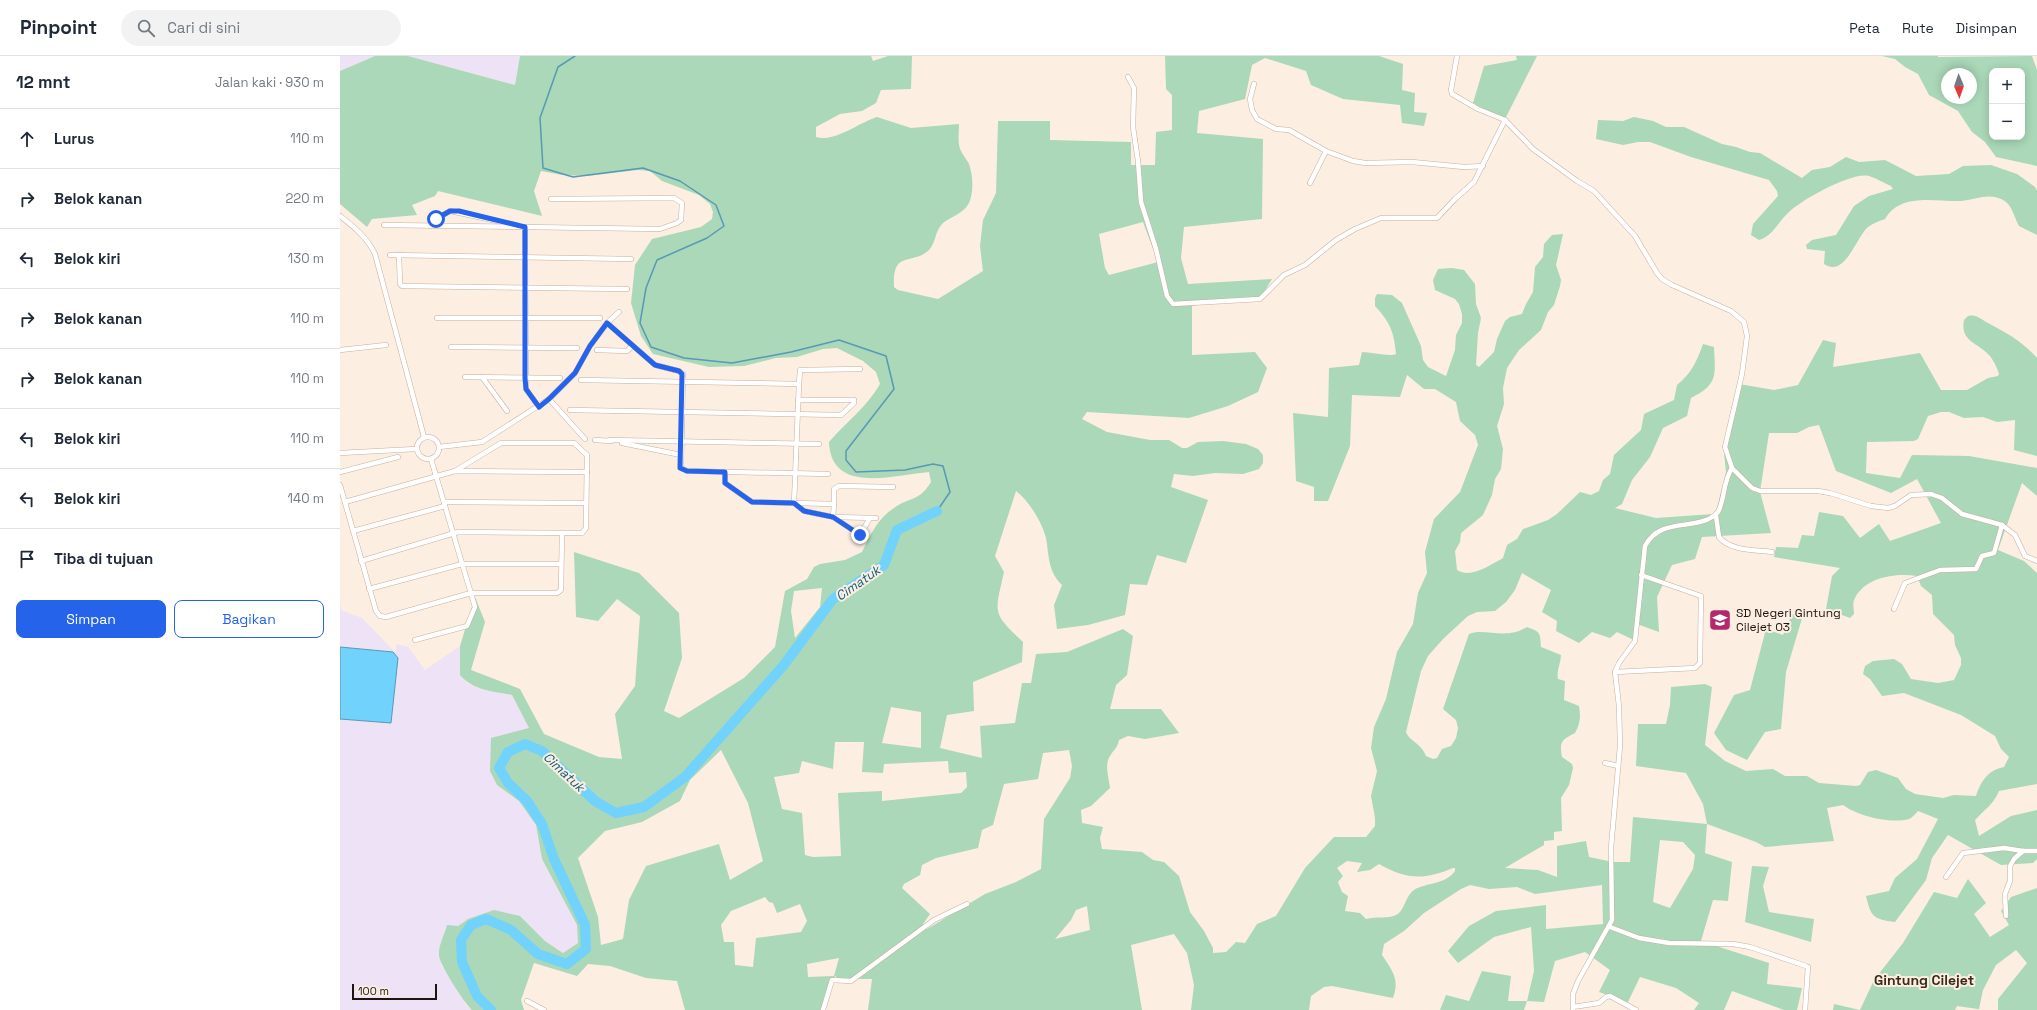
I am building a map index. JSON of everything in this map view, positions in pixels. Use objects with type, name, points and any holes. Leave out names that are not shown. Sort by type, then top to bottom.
[{"type":"street","points":[[1457,56],[1451,90],[1452,94],[1478,109],[1505,120],[1533,149],[1577,181],[1594,191],[1635,236],[1662,279],[1672,285],[1732,311],[1744,322],[1747,336],[1742,374],[1726,447],[1732,468],[1752,488],[1760,491],[1818,491],[1830,493],[1871,506],[1888,508],[1895,506],[1911,495],[1931,494],[1942,498],[1962,514],[2002,525],[2015,535],[2025,556],[2037,561]]},
{"type":"street","points":[[1128,77],[1134,88],[1133,127],[1138,161],[1141,202],[1156,249],[1167,296],[1173,304],[1260,299],[1284,275],[1305,265],[1336,240],[1355,229],[1381,218],[1437,218],[1474,182],[1505,120]]},
{"type":"street","points":[[1254,84],[1250,100],[1252,110],[1257,119],[1276,129],[1288,130],[1326,150],[1365,163],[1412,162],[1464,167],[1483,166]]},
{"type":"street","points":[[1310,183],[1326,150]]},
{"type":"street","points":[[384,225],[660,229],[677,224],[681,220],[682,203],[674,198],[550,199]]},
{"type":"street","points":[[430,226],[436,219],[450,211],[525,227]]},
{"type":"street","points":[[340,216],[370,243],[375,254],[424,437]]},
{"type":"street","points":[[525,227],[525,378],[526,389],[539,407]]},
{"type":"street","points":[[390,255],[630,259]]},
{"type":"street","points":[[399,255],[402,286],[627,289]]},
{"type":"street","points":[[439,447],[482,442],[539,407],[575,373],[590,346],[607,323],[619,312]]},
{"type":"street","points":[[437,318],[600,318]]},
{"type":"street","points":[[607,323],[655,365],[679,371],[682,374],[684,382],[680,468],[687,471],[828,474]]},
{"type":"street","points":[[340,350],[386,346]]},
{"type":"street","points":[[597,350],[627,351],[632,346]]},
{"type":"street","points":[[451,347],[576,348]]},
{"type":"street","points":[[794,503],[800,370],[860,369]]},
{"type":"street","points":[[465,377],[560,378]]},
{"type":"street","points":[[482,377],[507,411]]},
{"type":"street","points":[[581,380],[799,384]]},
{"type":"street","points":[[549,399],[585,439]]},
{"type":"street","points":[[570,410],[841,415],[854,403],[854,400],[798,400]]},
{"type":"street","points":[[424,437],[432,437],[438,443],[439,447],[437,454],[431,459],[423,458],[416,450],[418,442],[424,437]]},
{"type":"street","points":[[595,440],[819,444]]},
{"type":"street","points":[[609,440],[681,455]]},
{"type":"street","points":[[361,561],[458,532],[585,532],[587,455],[577,444],[501,442],[455,471]]},
{"type":"street","points":[[340,453],[416,450]]},
{"type":"street","points":[[340,472],[398,457]]},
{"type":"street","points":[[415,640],[467,626],[470,622],[475,607],[431,459]]},
{"type":"street","points":[[1636,1010],[1610,996],[1606,997],[1599,1003],[1573,1008],[1573,994],[1578,981],[1612,920],[1612,848],[1620,746],[1619,706],[1615,672],[1619,663],[1635,641],[1645,546],[1654,534],[1673,526],[1702,522],[1716,516],[1721,508],[1728,473],[1732,468]]},
{"type":"street","points":[[345,502],[455,471],[586,472]]},
{"type":"street","points":[[725,472],[725,483],[752,502],[834,504]]},
{"type":"street","points":[[340,485],[369,589],[376,611],[380,616],[386,617],[471,594],[557,593],[561,590],[562,533]]},
{"type":"street","points":[[833,517],[834,488],[838,486],[893,487]]},
{"type":"street","points":[[353,531],[444,504],[586,503]]},
{"type":"street","points":[[794,503],[804,511],[833,517],[876,518]]},
{"type":"street","points":[[1716,516],[1718,535],[1721,540],[1734,546],[1772,552]]},
{"type":"street","points":[[833,517],[860,535],[870,518]]},
{"type":"street","points":[[1894,609],[1905,583],[1940,570],[1976,569],[1982,556],[1994,553],[2002,525]]},
{"type":"street","points":[[369,589],[462,564],[562,564]]},
{"type":"street","points":[[1615,672],[1695,668],[1700,663],[1701,596],[1641,575]]},
{"type":"street","points":[[1605,764],[1618,766]]},
{"type":"street","points":[[1946,877],[1964,853],[2004,848],[2023,851],[2037,851]]},
{"type":"street","points":[[2006,916],[2005,894],[2010,881],[2010,866],[2014,859],[2023,851]]},
{"type":"street","points":[[823,1010],[832,980],[836,979],[841,981],[851,981],[934,920],[967,904]]},
{"type":"street","points":[[1610,926],[1639,938],[1669,943],[1733,944],[1750,947],[1806,966],[1808,968],[1805,1010]]},
{"type":"street","points":[[527,1001],[544,1010]]},
{"type":"shaded area","points":[[340,56],[375,56],[340,71]]},
{"type":"shaded area","points":[[408,56],[520,56],[515,85]]},
{"type":"shaded area","points":[[340,601],[341,610],[362,618],[395,652],[397,644],[408,647],[425,670],[460,646],[460,675],[467,683],[480,689],[512,695],[529,728],[497,785],[519,801],[536,825],[542,859],[577,925],[578,943],[564,953],[545,941],[520,916],[468,919],[458,926],[441,965],[452,979],[466,1005],[472,1010],[340,1010]]},
{"type":"green space","points":[[375,56],[408,56],[515,85],[520,56],[871,56],[873,61],[888,56],[912,56],[911,89],[881,90],[876,103],[862,111],[840,114],[816,127],[816,137],[823,138],[839,135],[877,117],[911,128],[959,124],[960,148],[969,164],[972,178],[971,199],[967,207],[940,226],[929,250],[923,255],[904,260],[896,267],[894,275],[894,287],[898,290],[938,299],[983,271],[980,246],[983,220],[996,193],[998,121],[1050,121],[1050,140],[1131,142],[1131,165],[1155,165],[1156,132],[1172,130],[1172,95],[1166,89],[1165,56],[1379,56],[1403,64],[1402,90],[1415,93],[1414,112],[1427,113],[1424,126],[1402,123],[1400,105],[1343,99],[1311,85],[1306,71],[1265,58],[1252,65],[1245,99],[1199,111],[1197,133],[1263,139],[1262,219],[1184,227],[1181,258],[1188,284],[1272,279],[1261,297],[1192,304],[1192,355],[1255,352],[1267,368],[1258,392],[1228,406],[1189,418],[1087,412],[1082,419],[1107,432],[1150,440],[1169,440],[1182,448],[1187,448],[1198,442],[1223,441],[1246,444],[1258,449],[1263,455],[1263,463],[1259,469],[1243,474],[1215,473],[1193,476],[1174,474],[1171,487],[1208,500],[1186,563],[1157,555],[1147,585],[1130,584],[1125,615],[1088,625],[1057,629],[1054,605],[1062,585],[1054,575],[1046,538],[1041,525],[1030,506],[1016,491],[995,556],[1004,572],[999,596],[998,611],[1005,624],[1023,642],[1022,662],[973,682],[974,711],[947,715],[940,748],[982,758],[980,726],[1015,723],[1022,683],[1031,683],[1036,654],[1067,652],[1123,629],[1133,636],[1127,675],[1116,685],[1110,709],[1161,709],[1179,733],[1145,739],[1128,736],[1119,740],[1107,763],[1110,788],[1091,806],[1081,810],[1082,823],[1103,827],[1100,838],[1102,849],[1142,852],[1153,860],[1164,862],[1179,876],[1190,912],[1204,931],[1213,948],[1213,953],[1226,952],[1236,942],[1245,943],[1257,924],[1276,916],[1305,868],[1334,837],[1366,837],[1375,826],[1371,796],[1377,771],[1371,748],[1374,727],[1386,699],[1397,652],[1413,624],[1418,593],[1427,573],[1425,552],[1434,519],[1460,492],[1478,445],[1475,435],[1460,421],[1456,402],[1435,389],[1424,389],[1407,375],[1400,397],[1352,395],[1350,446],[1328,501],[1314,501],[1314,487],[1296,481],[1293,413],[1328,417],[1329,368],[1359,365],[1362,352],[1389,355],[1396,354],[1394,339],[1388,322],[1375,306],[1375,298],[1377,294],[1392,295],[1402,303],[1421,346],[1423,360],[1428,367],[1446,376],[1455,350],[1456,335],[1462,323],[1462,314],[1459,304],[1455,299],[1435,290],[1433,280],[1438,269],[1452,268],[1464,270],[1475,284],[1476,304],[1481,318],[1478,333],[1476,365],[1479,367],[1494,352],[1497,339],[1505,321],[1510,317],[1522,314],[1533,292],[1535,267],[1543,257],[1544,244],[1552,235],[1563,234],[1556,265],[1561,280],[1554,305],[1548,312],[1541,330],[1519,350],[1507,368],[1503,388],[1504,404],[1497,426],[1503,449],[1501,469],[1495,479],[1492,495],[1483,515],[1461,533],[1460,542],[1455,551],[1457,570],[1468,573],[1480,570],[1503,558],[1507,545],[1517,539],[1523,529],[1548,520],[1557,514],[1580,492],[1591,495],[1599,491],[1603,480],[1610,474],[1614,455],[1641,430],[1644,414],[1674,400],[1677,385],[1693,367],[1703,344],[1714,347],[1715,372],[1711,383],[1707,388],[1691,398],[1687,416],[1663,428],[1650,457],[1632,480],[1622,504],[1615,508],[1656,518],[1713,514],[1717,508],[1726,472],[1723,444],[1738,404],[1739,384],[1774,390],[1798,385],[1823,340],[1836,343],[1833,367],[1920,353],[1941,390],[1967,390],[1988,378],[1998,376],[1999,374],[1997,369],[1990,356],[1970,340],[1964,332],[1964,320],[1968,316],[1978,317],[2014,338],[2037,358],[2037,456],[2014,450],[2015,420],[1997,422],[1983,417],[1964,418],[1949,412],[1941,412],[1928,416],[1918,439],[1914,441],[1867,442],[1866,473],[1900,478],[1912,455],[1969,456],[2037,468],[2037,496],[2022,483],[1998,550],[2024,561],[2037,573],[2037,784],[1999,791],[1992,803],[1975,820],[1979,836],[2011,816],[2037,810],[2037,859],[2033,863],[2001,865],[1948,835],[1932,858],[1926,880],[1895,922],[1882,920],[1874,916],[1866,896],[1889,891],[1895,878],[1917,859],[1938,819],[1918,811],[1909,819],[1884,820],[1865,816],[1843,805],[1827,808],[1834,841],[1765,847],[1756,842],[1707,824],[1705,853],[1732,862],[1728,901],[1713,900],[1701,941],[1769,963],[1767,984],[1802,988],[1797,1010],[1784,1010],[1732,991],[1724,1010],[1694,1010],[1699,1003],[1676,988],[1640,977],[1628,1002],[1599,992],[1610,970],[1585,952],[1555,961],[1544,1002],[1527,1001],[1534,971],[1531,927],[1494,937],[1458,963],[1448,951],[1469,926],[1496,911],[1546,905],[1546,929],[1603,924],[1602,885],[1535,894],[1517,887],[1489,889],[1470,885],[1461,889],[1424,913],[1404,931],[1384,944],[1382,955],[1392,970],[1396,985],[1393,998],[1332,986],[1324,987],[1311,996],[1309,1010],[1191,1010],[1194,985],[1187,953],[1174,934],[1131,945],[1142,1010],[868,1010],[872,979],[839,979],[835,976],[825,1010],[685,1010],[677,981],[646,978],[610,966],[588,964],[577,976],[534,963],[521,1000],[524,1010],[472,1010],[453,984],[440,960],[440,948],[447,925],[458,926],[468,919],[494,910],[520,916],[545,941],[563,953],[578,943],[577,925],[542,859],[536,825],[519,801],[497,785],[490,771],[491,738],[529,728],[512,695],[484,690],[471,684],[460,675],[460,646],[475,597],[485,622],[471,670],[520,689],[544,734],[599,757],[622,759],[615,714],[635,686],[640,616],[617,599],[598,621],[576,617],[574,552],[639,573],[679,613],[682,658],[664,711],[679,718],[744,678],[775,647],[785,591],[807,579],[814,567],[820,564],[845,560],[862,552],[871,533],[883,517],[900,504],[919,496],[931,482],[929,472],[883,478],[852,476],[841,469],[832,459],[829,442],[863,407],[880,384],[876,372],[863,361],[837,348],[823,349],[797,357],[776,358],[744,366],[709,367],[653,354],[641,336],[631,303],[635,265],[652,239],[701,227],[712,219],[713,212],[710,204],[699,195],[662,181],[650,171],[638,170],[587,176],[562,175],[541,171],[534,191],[542,216],[438,191],[435,196],[412,205],[417,215],[372,219],[367,227],[340,204],[340,71]],"holes":[[[1143,222],[1158,262],[1109,275],[1105,268],[1099,234]],[[1819,425],[1836,471],[1891,493],[1917,479],[1941,523],[1890,541],[1879,524],[1860,538],[1843,516],[1819,512],[1814,536],[1802,535],[1798,548],[1776,547],[1774,557],[1840,568],[1832,576],[1826,609],[1850,618],[1854,614],[1854,600],[1866,585],[1891,576],[1917,576],[1921,586],[1932,595],[1933,614],[1954,635],[1955,645],[1961,658],[1961,665],[1954,680],[1938,683],[1911,679],[1902,664],[1894,659],[1873,661],[1865,666],[1863,674],[1870,679],[1882,696],[1904,693],[1961,715],[1995,736],[2001,749],[2009,757],[2004,767],[1998,768],[1986,777],[1976,796],[1954,795],[1943,798],[1915,794],[1906,789],[1898,778],[1876,770],[1868,772],[1860,785],[1856,786],[1819,783],[1807,776],[1785,776],[1773,769],[1746,771],[1725,761],[1705,745],[1712,687],[1705,684],[1671,687],[1670,705],[1666,724],[1638,724],[1636,766],[1686,773],[1703,804],[1707,824],[1633,817],[1630,862],[1613,862],[1589,857],[1586,841],[1557,846],[1557,877],[1538,870],[1505,868],[1544,845],[1544,841],[1554,840],[1554,832],[1562,831],[1561,798],[1569,785],[1573,768],[1572,764],[1562,757],[1561,744],[1564,739],[1575,733],[1580,720],[1580,714],[1579,706],[1564,700],[1565,681],[1558,679],[1561,655],[1541,647],[1539,634],[1535,630],[1527,627],[1519,631],[1503,634],[1482,632],[1469,634],[1443,709],[1456,720],[1458,728],[1456,738],[1451,746],[1442,749],[1437,758],[1433,759],[1426,756],[1421,748],[1406,732],[1421,671],[1428,656],[1443,639],[1468,616],[1477,612],[1495,611],[1506,602],[1515,590],[1522,573],[1551,590],[1542,612],[1557,621],[1556,631],[1579,643],[1592,632],[1610,638],[1617,632],[1636,641],[1637,624],[1659,632],[1657,597],[1672,565],[1695,559],[1702,537],[1771,533],[1760,492],[1769,433],[1797,433],[1809,427]],[[822,588],[820,607],[795,638],[791,611],[794,591]],[[891,707],[921,712],[921,748],[882,743]],[[835,742],[864,742],[862,772],[883,773],[884,764],[948,761],[949,773],[966,772],[967,787],[961,793],[882,801],[882,791],[838,793],[841,856],[813,857],[805,855],[802,813],[782,809],[774,777],[799,773],[802,761],[833,769]],[[721,750],[748,803],[763,861],[730,880],[719,844],[646,866],[629,900],[623,939],[601,945],[598,917],[578,858],[605,831],[642,822],[680,801],[690,780]],[[1069,750],[1072,766],[1070,778],[1044,819],[1041,869],[1016,882],[985,894],[927,929],[923,924],[930,914],[902,888],[904,884],[920,875],[922,865],[936,858],[978,848],[982,830],[993,825],[1004,784],[1038,779],[1043,753]],[[1660,840],[1683,842],[1695,855],[1693,869],[1670,908],[1653,902]],[[1347,861],[1362,863],[1357,872],[1370,870],[1379,864],[1398,873],[1416,876],[1433,875],[1455,868],[1455,871],[1451,876],[1446,879],[1419,887],[1414,890],[1399,913],[1389,917],[1366,919],[1360,913],[1345,911],[1348,896],[1342,892],[1338,882],[1343,876],[1337,868]],[[765,897],[769,902],[773,903],[777,913],[800,904],[807,921],[801,932],[756,938],[753,967],[735,965],[734,942],[724,942],[721,925],[731,911]],[[1087,906],[1090,930],[1055,939],[1071,920],[1076,910]],[[839,958],[834,976],[808,977],[807,964]]]},
{"type":"green space","points":[[1516,56],[1537,56],[1504,121],[1473,103],[1484,66],[1517,60]]},
{"type":"green space","points":[[1882,56],[2032,56],[2037,70],[2037,166],[1996,157],[1985,142],[1972,132],[1958,111],[1945,104],[1977,104],[1977,68],[1941,68],[1941,102],[1929,95],[1918,74],[1905,67],[1895,59]]},
{"type":"green space","points":[[1634,117],[1653,121],[1666,127],[1684,127],[1722,144],[1750,152],[1760,153],[1802,178],[1812,170],[1830,167],[1846,157],[1859,162],[1885,160],[1916,176],[1949,174],[1963,166],[1991,165],[2017,174],[2035,187],[2037,191],[2037,235],[2019,226],[2008,204],[1995,197],[1984,197],[1961,201],[1919,200],[1900,205],[1885,219],[1868,227],[1844,262],[1838,266],[1831,267],[1824,264],[1825,251],[1807,249],[1806,245],[1812,240],[1836,235],[1854,206],[1869,196],[1893,189],[1891,186],[1869,176],[1851,178],[1827,188],[1804,201],[1784,217],[1772,232],[1759,240],[1751,235],[1753,224],[1778,196],[1777,191],[1769,180],[1691,157],[1650,142],[1638,142],[1623,145],[1596,139],[1598,120],[1623,121]]},
{"type":"green space","points":[[1792,614],[1803,615],[1786,672],[1781,729],[1765,732],[1747,760],[1726,750],[1714,733],[1734,695],[1750,690],[1766,629],[1783,635]]},
{"type":"green space","points":[[1752,866],[1769,867],[1763,886],[1769,912],[1814,919],[1811,942],[1745,922]]},
{"type":"green space","points":[[1968,879],[1986,903],[1974,914],[1990,937],[2009,925],[2001,911],[2011,897],[2037,888],[2037,1010],[1998,1010],[1998,999],[2027,963],[2016,950],[1996,965],[1983,990],[1979,1009],[1985,1010],[1957,1006],[1955,1010],[1860,1010],[1874,980],[1903,943],[1934,892],[1957,898]]},
{"type":"green space","points":[[1482,971],[1511,976],[1508,1001],[1527,1001],[1524,1010],[1440,1010],[1446,995],[1469,1001]]},
{"type":"green space","points":[[1834,1004],[1860,1010],[1833,1010]]},
{"type":"water","points":[[340,647],[393,652],[398,658],[391,723],[340,719]]},
{"type":"waterway","points":[[575,56],[558,67],[540,118],[543,168],[573,177],[643,168],[680,181],[716,205],[724,226],[707,238],[657,260],[646,288],[640,323],[651,347],[684,358],[732,363],[791,352],[839,340],[886,356],[894,389],[846,451],[846,460],[856,472],[905,470],[933,464],[943,466],[950,492],[937,511]]},
{"type":"waterway","name":"Cimatuk","points":[[491,1010],[477,996],[462,962],[461,940],[471,925],[486,919],[511,930],[538,954],[567,964],[586,949],[585,925],[554,859],[542,824],[527,801],[508,783],[499,768],[508,752],[525,744],[542,751],[595,801],[616,813],[644,807],[685,777],[783,666],[833,599],[884,565],[897,530],[937,511]]},
{"type":"place","name":"SD Negeri Gintung Cilejet 03","points":[[1720,620]]},
{"type":"district","name":"Gintung Cilejet","points":[[1924,980]]},
{"type":"route","points":[[436,219],[446,212],[459,211],[525,227],[525,378],[526,389],[539,407],[575,373],[590,346],[607,323],[655,365],[679,371],[682,374],[684,382],[680,468],[687,471],[725,472],[725,483],[752,502],[794,503],[804,511],[833,517],[860,535]]}]
